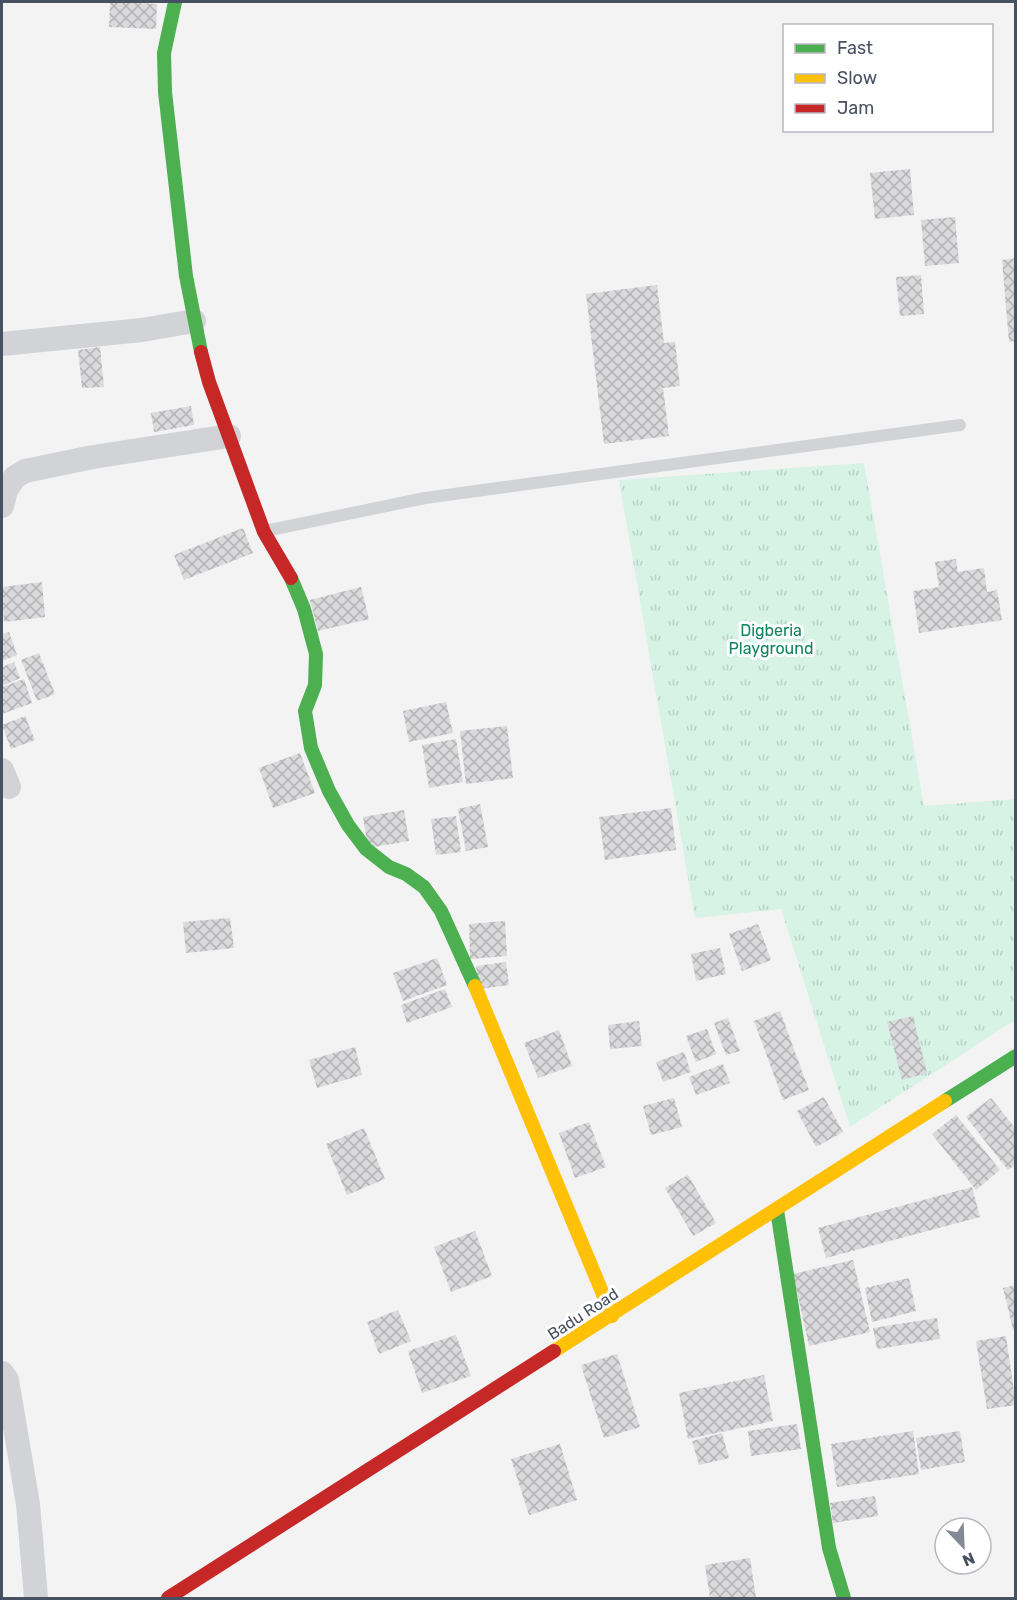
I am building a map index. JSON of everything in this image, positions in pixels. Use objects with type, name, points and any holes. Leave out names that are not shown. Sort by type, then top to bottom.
[{"type":"street","points":[[175,2],[164,53],[165,92],[186,276],[194,321],[209,382],[264,532],[289,575],[304,609],[316,654],[315,685],[305,711],[311,748],[329,791],[348,825],[366,849],[389,867],[406,874],[424,887],[441,911],[471,977],[612,1316]]},
{"type":"street","points":[[2,344],[142,330],[194,321]]},
{"type":"street","points":[[2,506],[6,490],[15,477],[25,471],[93,457],[229,436]]},
{"type":"street","name":"Badu Road","points":[[168,1599],[1016,1056]]},
{"type":"street","points":[[777,1210],[830,1548],[844,1599]]},
{"type":"street","points":[[2,1373],[7,1380],[28,1504],[36,1599]]},
{"type":"lane","points":[[264,532],[425,498],[960,425]]},
{"type":"green space","name":"Digberia Playground","points":[[864,463],[924,806],[1015,799],[1015,1020],[850,1127],[781,909],[695,918],[619,480]]},
{"type":"building","points":[[110,2],[157,4],[156,29],[109,27]]},
{"type":"building","points":[[910,169],[914,215],[875,219],[870,173]]},
{"type":"building","points":[[955,217],[959,263],[925,266],[921,220]]},
{"type":"building","points":[[1016,258],[1016,341],[1009,342],[1002,260]]},
{"type":"building","points":[[921,275],[924,314],[900,316],[896,277]]},
{"type":"building","points":[[657,285],[664,343],[675,342],[680,386],[663,388],[669,436],[604,444],[586,294]]},
{"type":"building","points":[[100,347],[104,387],[82,388],[78,350]]},
{"type":"building","points":[[191,406],[194,425],[154,432],[151,413]]},
{"type":"building","points":[[243,528],[253,553],[184,580],[174,555]]},
{"type":"building","points":[[956,559],[958,572],[984,568],[987,592],[997,590],[1002,620],[919,633],[913,591],[939,587],[935,562]]},
{"type":"building","points":[[42,582],[45,617],[4,622],[2,587]]},
{"type":"building","points":[[361,587],[369,619],[318,631],[310,600]]},
{"type":"building","points":[[9,632],[17,655],[2,661],[2,634]]},
{"type":"building","points":[[39,653],[55,694],[37,701],[21,660]]},
{"type":"building","points":[[14,662],[20,678],[2,686],[2,667]]},
{"type":"building","points":[[24,679],[32,703],[2,714],[2,687]]},
{"type":"building","points":[[446,702],[453,733],[409,742],[403,711]]},
{"type":"building","points":[[25,716],[35,740],[11,749],[2,725]]},
{"type":"building","points":[[507,726],[513,778],[466,784],[460,731]]},
{"type":"building","points":[[456,739],[463,782],[429,788],[422,745]]},
{"type":"building","points":[[300,753],[315,793],[273,808],[259,768]]},
{"type":"building","points":[[480,804],[488,847],[466,851],[458,809]]},
{"type":"building","points":[[671,808],[676,850],[605,860],[599,817]]},
{"type":"building","points":[[404,810],[409,841],[368,848],[363,817]]},
{"type":"building","points":[[456,816],[461,852],[436,855],[431,819]]},
{"type":"building","points":[[230,918],[234,948],[186,953],[183,922]]},
{"type":"building","points":[[505,921],[507,956],[470,959],[469,924]]},
{"type":"building","points":[[758,924],[771,960],[742,971],[729,934]]},
{"type":"building","points":[[720,948],[726,974],[696,981],[691,954]]},
{"type":"building","points":[[437,958],[447,985],[403,1001],[393,973]]},
{"type":"building","points":[[506,962],[509,985],[479,989],[476,966]]},
{"type":"building","points":[[445,989],[452,1007],[407,1023],[401,1005]]},
{"type":"building","points":[[780,1011],[809,1090],[783,1100],[754,1021]]},
{"type":"building","points":[[913,1016],[927,1073],[902,1080],[887,1022]]},
{"type":"building","points":[[728,1018],[740,1051],[726,1055],[714,1023]]},
{"type":"building","points":[[639,1021],[642,1046],[610,1049],[608,1025]]},
{"type":"building","points":[[707,1029],[716,1054],[696,1062],[686,1036]]},
{"type":"building","points":[[559,1030],[572,1066],[538,1078],[524,1043]]},
{"type":"building","points":[[355,1047],[362,1075],[317,1088],[309,1060]]},
{"type":"building","points":[[684,1052],[691,1072],[663,1082],[656,1062]]},
{"type":"building","points":[[723,1064],[730,1083],[696,1095],[689,1077]]},
{"type":"building","points":[[824,1097],[843,1132],[816,1147],[797,1111]]},
{"type":"building","points":[[674,1098],[682,1127],[651,1135],[643,1106]]},
{"type":"building","points":[[991,1098],[1016,1129],[1016,1164],[1008,1170],[966,1117]]},
{"type":"building","points":[[956,1115],[1000,1170],[976,1190],[932,1134]]},
{"type":"building","points":[[589,1122],[606,1167],[575,1178],[559,1133]]},
{"type":"building","points":[[364,1128],[385,1179],[347,1195],[326,1144]]},
{"type":"building","points":[[688,1175],[716,1223],[693,1236],[665,1188]]},
{"type":"building","points":[[972,1187],[980,1217],[826,1258],[818,1228]]},
{"type":"building","points":[[475,1231],[492,1276],[451,1292],[434,1247]]},
{"type":"building","points":[[853,1260],[870,1332],[809,1346],[793,1274]]},
{"type":"building","points":[[909,1278],[916,1311],[872,1322],[865,1288]]},
{"type":"building","points":[[1016,1285],[1016,1329],[1013,1329],[1003,1288]]},
{"type":"building","points":[[398,1310],[411,1341],[379,1354],[367,1322]]},
{"type":"building","points":[[937,1318],[940,1339],[877,1349],[873,1328]]},
{"type":"building","points":[[456,1335],[471,1376],[422,1393],[408,1351]]},
{"type":"building","points":[[1006,1336],[1016,1405],[987,1409],[976,1341]]},
{"type":"building","points":[[617,1354],[640,1427],[604,1438],[581,1365]]},
{"type":"building","points":[[764,1375],[773,1421],[688,1439],[679,1393]]},
{"type":"building","points":[[797,1424],[801,1449],[751,1456],[748,1431]]},
{"type":"building","points":[[913,1431],[919,1474],[837,1487],[831,1444]]},
{"type":"building","points":[[960,1431],[965,1462],[921,1470],[916,1438]]},
{"type":"building","points":[[722,1433],[729,1458],[699,1465],[692,1441]]},
{"type":"building","points":[[560,1444],[577,1500],[529,1515],[511,1459]]},
{"type":"building","points":[[875,1496],[878,1516],[833,1523],[830,1503]]},
{"type":"building","points":[[750,1558],[756,1598],[710,1598],[705,1565]]},
{"type":"traffic: fast","points":[[175,2],[164,53],[165,92],[186,276],[201,352]]},
{"type":"traffic: fast","points":[[291,578],[304,609],[316,654],[315,685],[305,711],[311,748],[329,791],[348,825],[366,849],[389,867],[406,874],[424,887],[441,911],[475,986]]},
{"type":"traffic: fast","points":[[945,1101],[1016,1056]]},
{"type":"traffic: fast","points":[[777,1210],[829,1548],[844,1598]]},
{"type":"traffic: slow","points":[[475,986],[612,1316]]},
{"type":"traffic: slow","points":[[554,1351],[945,1101]]},
{"type":"traffic: jam","points":[[201,352],[209,382],[264,532],[291,578]]},
{"type":"traffic: jam","points":[[168,1598],[554,1351]]}]
